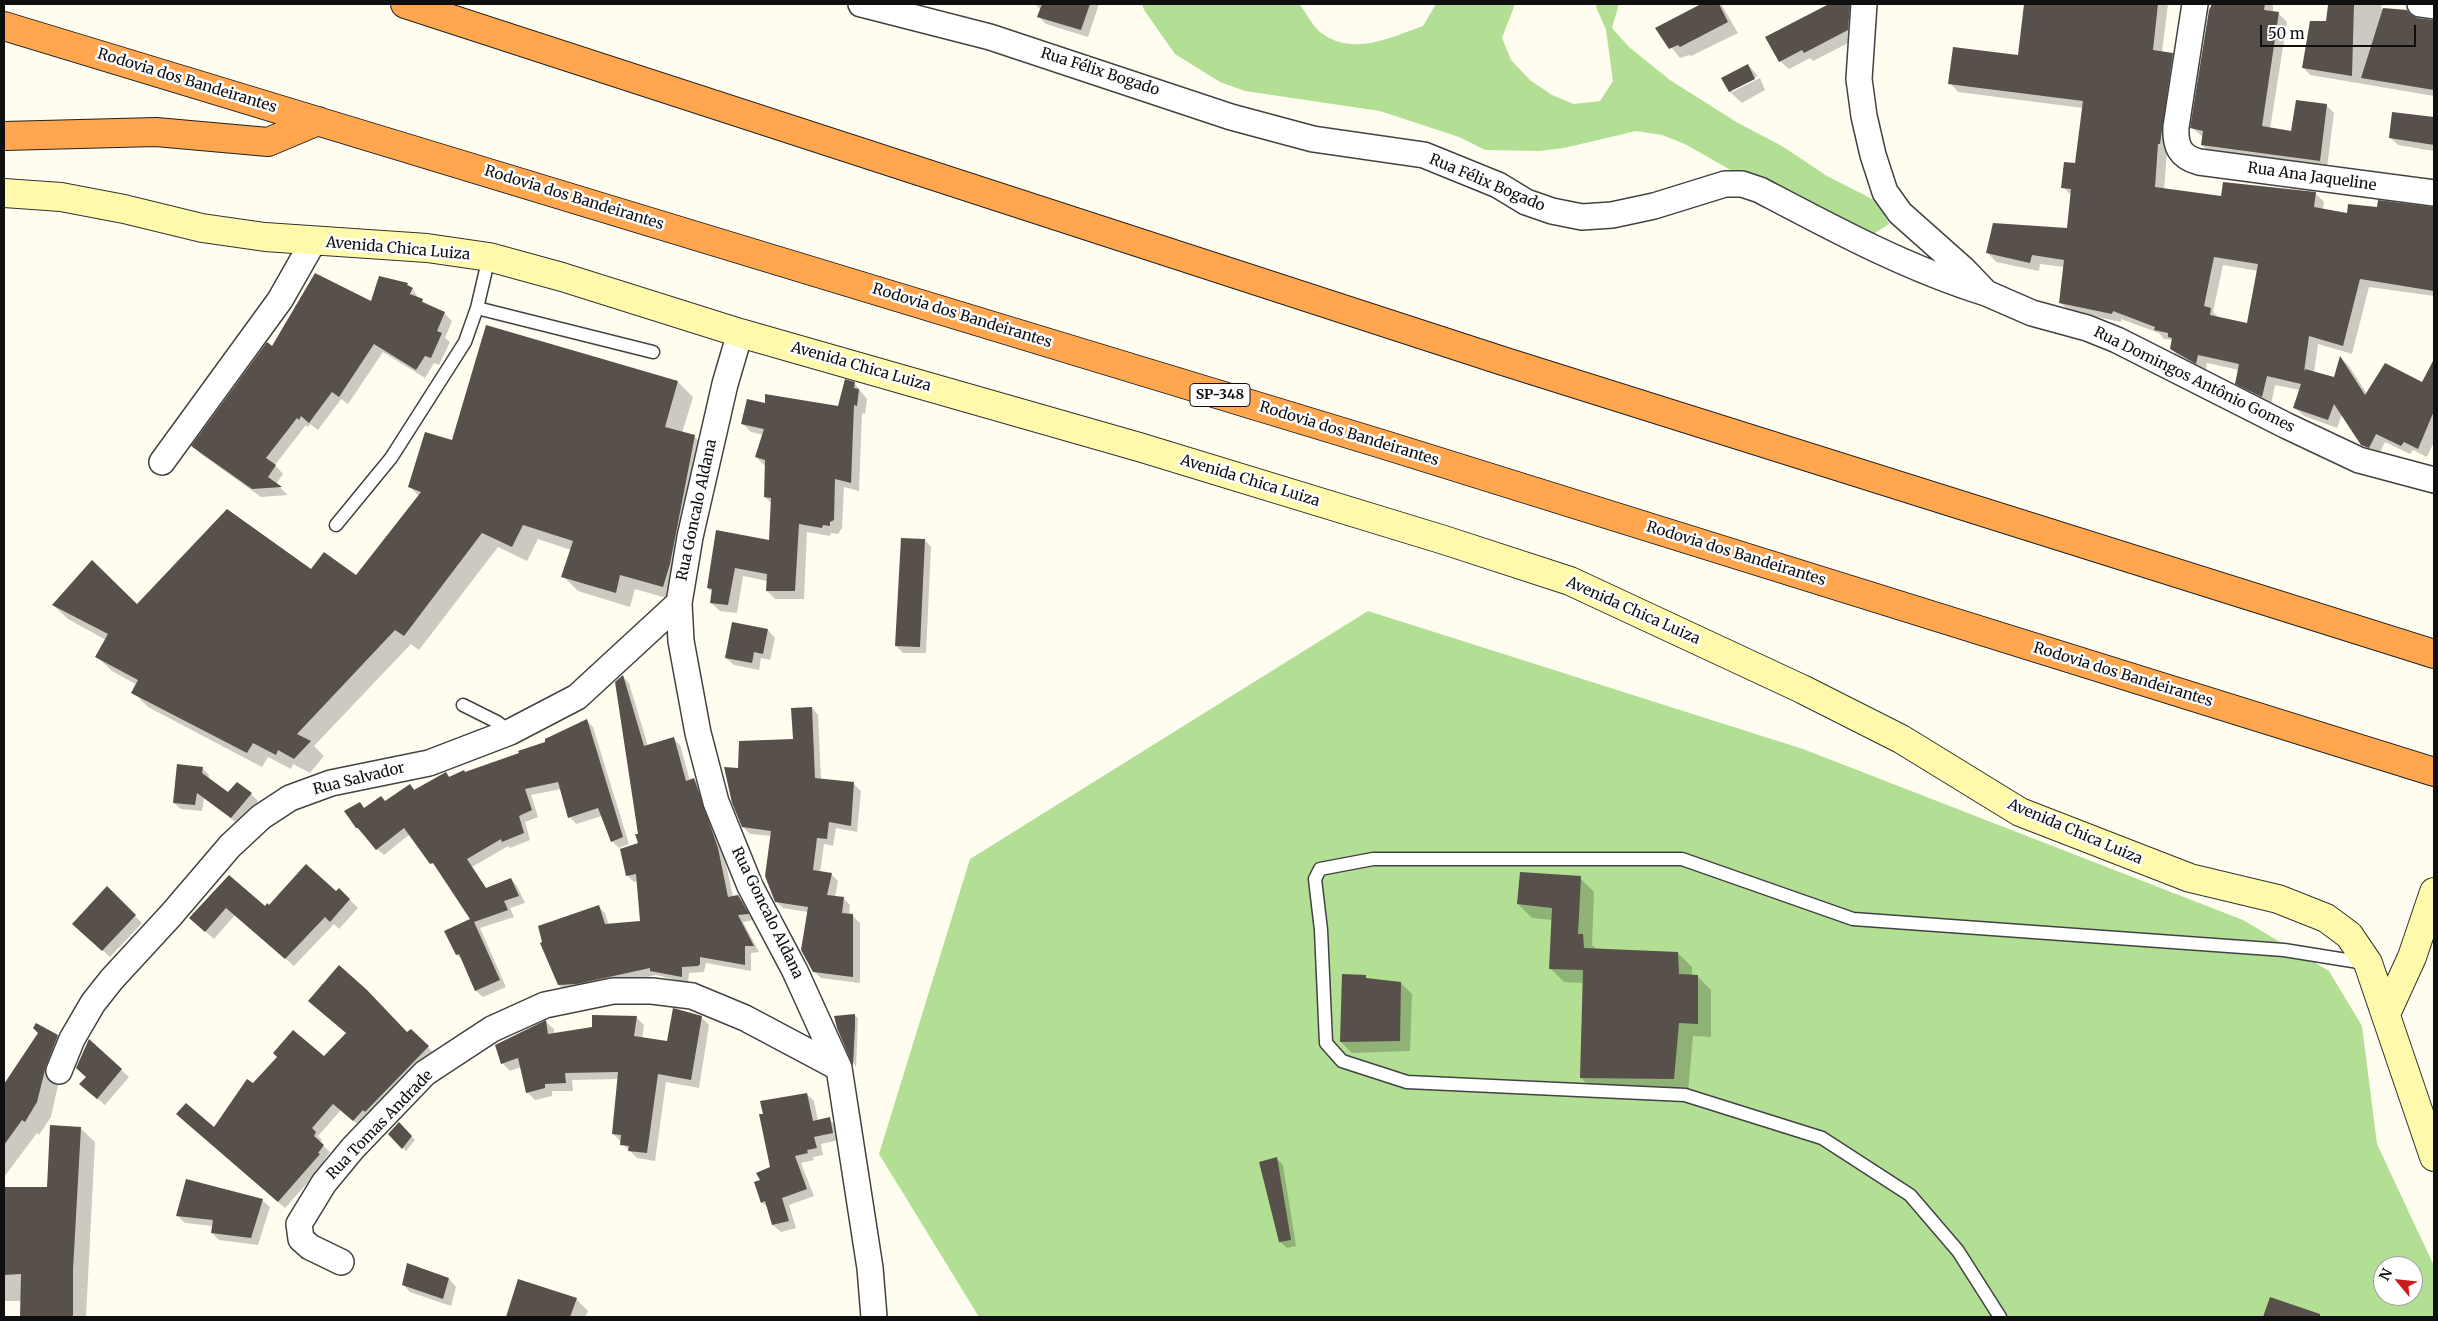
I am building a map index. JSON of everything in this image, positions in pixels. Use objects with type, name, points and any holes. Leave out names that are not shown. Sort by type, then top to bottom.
[{"type":"highway","points":[[405,4],[1506,362],[2434,654]]},
{"type":"highway","name":"Rodovia dos Bandeirantes","points":[[4,26],[1385,445],[2434,772]]},
{"type":"highway","points":[[4,136],[156,132],[268,142],[318,120]]},
{"type":"main road","name":"Avenida Chica Luiza","points":[[4,193],[61,197],[124,209],[202,228],[313,242],[427,248],[489,257],[562,277],[740,333],[1149,450],[1444,540],[1570,581],[1802,689],[1906,742],[2020,812],[2190,878],[2266,896],[2308,909],[2326,918],[2349,935],[2368,964],[2434,1157]]},
{"type":"main road","points":[[2386,1014],[2412,957],[2434,892]]},
{"type":"street","name":"Rua Félix Bogado","points":[[861,4],[990,36],[1231,117],[1313,139],[1424,155],[1498,184],[1526,202],[1552,211],[1582,216],[1612,214],[1654,206],[1725,184],[1742,184],[1760,190],[1899,262],[1950,282],[1986,293]]},
{"type":"street","name":"Rua Domingos Antônio Gomes","points":[[1864,4],[1859,79],[1864,116],[1873,155],[1885,192],[1900,213],[1963,269],[1986,293],[2032,312],[2087,328],[2117,340],[2359,460],[2434,480]]},
{"type":"street","name":"Rua Ana Jaqueline","points":[[2195,4],[2176,127],[2179,150],[2189,160],[2434,194]]},
{"type":"street","points":[[2420,4],[2434,6]]},
{"type":"street","points":[[162,462],[280,300],[313,242]]},
{"type":"street","name":"Rua Goncalo Aldana","points":[[740,333],[725,384],[694,518],[679,603],[681,641],[698,733],[716,802],[750,886],[795,971],[839,1068],[870,1268],[874,1317]]},
{"type":"street","name":"Rua Salvador","points":[[59,1071],[72,1039],[102,991],[230,846],[261,817],[290,798],[332,783],[429,763],[510,732],[577,697],[679,603]]},
{"type":"street","name":"Rua Tomas Andrade","points":[[341,1262],[310,1247],[301,1239],[300,1224],[324,1183],[353,1148],[425,1073],[492,1029],[545,1005],[613,991],[652,991],[692,996],[745,1018],[839,1068]]},
{"type":"lane","points":[[336,525],[391,458],[465,342],[477,308],[489,257]]},
{"type":"lane","points":[[477,308],[653,352]]},
{"type":"lane","points":[[463,705],[497,722],[510,732]]},
{"type":"lane","points":[[2000,1317],[1958,1251],[1910,1195],[1822,1138],[1685,1095],[1407,1082],[1342,1061],[1326,1043],[1321,930],[1315,879],[1320,869],[1373,859],[1682,859],[1853,919],[2284,950],[2368,964]]},
{"type":"green space","points":[[1142,4],[1299,4],[1320,32],[1332,39],[1358,44],[1384,40],[1423,26],[1436,4],[1515,4],[1502,38],[1511,60],[1530,80],[1552,95],[1574,104],[1600,101],[1613,81],[1606,30],[1596,7],[1597,4],[1619,4],[1612,28],[1629,47],[1670,80],[1738,123],[1782,146],[1827,176],[1878,202],[1889,224],[1869,237],[1778,197],[1685,144],[1662,135],[1636,131],[1564,148],[1539,151],[1485,150],[1459,137],[1380,111],[1245,91],[1220,82],[1175,54],[1144,10]]},
{"type":"green space","points":[[1368,611],[1803,749],[2243,920],[2329,971],[2362,1026],[2377,1144],[2434,1266],[2434,1317],[979,1317],[879,1154],[970,859]]},
{"type":"building","points":[[1042,4],[1090,4],[1081,30],[1037,17]]},
{"type":"building","points":[[1701,4],[1719,4],[1728,22],[1680,47],[1678,45],[1669,49],[1655,28]]},
{"type":"building","points":[[1829,4],[1850,4],[1848,30],[1804,53],[1802,50],[1779,62],[1765,37]]},
{"type":"building","points":[[2024,4],[2158,4],[2153,50],[2173,53],[2160,144],[2158,144],[2155,187],[2221,196],[2223,182],[2316,192],[2314,207],[2347,213],[2348,204],[2377,207],[2378,200],[2434,207],[2434,291],[2360,279],[2343,346],[2309,336],[2304,372],[2305,369],[2334,377],[2340,356],[2365,395],[2385,363],[2422,382],[2434,359],[2434,411],[2418,449],[2404,442],[2401,446],[2376,434],[2369,448],[2361,445],[2334,404],[2328,420],[2293,408],[2301,384],[2267,376],[2262,397],[2235,384],[2239,364],[2198,355],[2196,364],[2170,349],[2172,338],[2168,337],[2168,333],[2154,330],[2155,327],[2113,311],[2112,314],[2059,303],[2064,260],[2032,255],[2030,263],[1986,253],[1993,223],[2067,228],[2071,189],[2061,188],[2064,162],[2075,163],[2083,101],[1948,84],[1953,47],[2018,55]],"holes":[[[2214,257],[2258,264],[2247,323],[2210,315],[2211,308],[2204,306]]]},
{"type":"building","points":[[2212,4],[2265,4],[2264,10],[2279,12],[2262,126],[2291,131],[2296,100],[2327,104],[2320,161],[2201,145],[2203,131],[2190,128],[2209,10]]},
{"type":"building","points":[[2328,5],[2354,5],[2352,76],[2302,68],[2310,21],[2326,21]]},
{"type":"building","points":[[2383,8],[2407,10],[2411,15],[2418,18],[2434,20],[2434,90],[2361,78]]},
{"type":"building","points":[[1748,64],[1755,79],[1729,92],[1721,78]]},
{"type":"building","points":[[2392,112],[2434,117],[2434,145],[2389,138]]},
{"type":"building","points":[[315,273],[371,301],[379,276],[408,283],[407,285],[413,288],[410,294],[423,299],[422,302],[445,312],[437,331],[442,333],[431,358],[425,356],[416,370],[374,344],[339,397],[332,392],[309,423],[301,416],[299,420],[297,418],[266,458],[276,465],[268,477],[282,487],[252,489],[191,446],[267,342],[272,346]]},
{"type":"building","points":[[486,325],[678,381],[665,427],[695,435],[670,564],[663,587],[620,575],[616,593],[561,577],[573,541],[523,525],[512,547],[482,533],[404,636],[395,630],[297,734],[311,741],[294,759],[278,750],[276,755],[253,743],[247,753],[131,693],[138,680],[95,657],[108,634],[52,605],[92,560],[137,604],[227,509],[311,569],[324,552],[356,575],[421,492],[408,487],[425,432],[452,440]]},
{"type":"building","points":[[845,379],[855,382],[854,388],[859,389],[857,406],[854,405],[851,483],[835,479],[834,520],[830,522],[830,526],[823,525],[822,528],[799,524],[795,591],[766,591],[767,574],[735,568],[728,605],[710,603],[712,589],[707,588],[716,530],[769,540],[771,498],[764,497],[765,460],[755,457],[764,429],[741,424],[747,399],[765,403],[765,394],[838,406]]},
{"type":"building","points":[[901,538],[925,539],[920,647],[895,646]]},
{"type":"building","points":[[732,622],[768,629],[763,654],[754,652],[752,663],[725,658]]},
{"type":"building","points":[[623,675],[644,746],[674,737],[686,781],[694,778],[718,848],[728,897],[738,895],[749,914],[738,915],[754,946],[745,946],[745,965],[700,957],[700,964],[698,966],[682,967],[682,977],[650,971],[650,968],[577,984],[558,985],[540,943],[542,942],[538,926],[599,905],[605,924],[640,921],[636,874],[626,876],[620,849],[638,843],[635,834],[638,834],[615,682]]},
{"type":"building","points":[[812,707],[815,778],[854,782],[851,826],[829,822],[827,839],[817,838],[813,870],[832,873],[827,895],[844,897],[842,913],[853,914],[853,977],[813,972],[801,950],[808,907],[775,902],[765,876],[771,831],[742,827],[732,803],[724,767],[738,768],[739,741],[793,739],[791,708]]},
{"type":"building","points":[[587,719],[623,837],[611,842],[598,808],[568,818],[558,782],[525,789],[532,810],[519,816],[524,833],[502,842],[501,839],[467,859],[486,888],[511,878],[519,896],[504,901],[508,910],[474,922],[500,980],[475,991],[459,954],[456,955],[444,931],[470,919],[433,863],[430,864],[404,828],[376,850],[356,828],[344,811],[360,802],[364,808],[381,796],[385,801],[410,784],[414,790],[446,772],[449,777],[464,770],[465,772],[519,753],[518,751],[545,742],[545,739]]},
{"type":"building","points":[[177,764],[203,767],[202,773],[228,792],[237,782],[252,793],[231,818],[197,793],[195,805],[173,803]]},
{"type":"building","points":[[306,864],[336,891],[339,888],[350,899],[330,922],[325,917],[285,959],[226,908],[205,932],[189,918],[229,875],[265,906],[267,903],[269,905]]},
{"type":"building","points":[[1520,872],[1581,876],[1578,934],[1583,934],[1584,948],[1678,952],[1679,974],[1698,975],[1698,1024],[1679,1023],[1674,1079],[1580,1078],[1583,970],[1549,969],[1552,908],[1517,904]]},
{"type":"building","points":[[107,886],[136,915],[102,951],[72,924]]},
{"type":"building","points":[[339,965],[367,990],[407,1032],[411,1029],[429,1046],[365,1112],[363,1110],[353,1121],[333,1104],[312,1128],[316,1132],[314,1136],[324,1145],[318,1153],[320,1154],[278,1202],[176,1114],[186,1103],[214,1127],[247,1079],[253,1083],[277,1057],[273,1053],[293,1030],[324,1056],[346,1033],[308,1001]]},
{"type":"building","points":[[1342,974],[1366,975],[1366,978],[1401,982],[1400,1041],[1340,1042]]},
{"type":"building","points":[[673,1008],[702,1016],[691,1080],[658,1074],[647,1153],[628,1151],[629,1146],[620,1145],[621,1135],[612,1134],[618,1072],[565,1073],[566,1083],[545,1084],[545,1088],[526,1093],[518,1058],[501,1064],[495,1045],[546,1020],[548,1034],[592,1027],[592,1015],[637,1016],[634,1036],[667,1041]]},
{"type":"building","points":[[855,1014],[855,1025],[853,1066],[834,1016]]},
{"type":"building","points":[[36,1023],[58,1035],[46,1066],[37,1102],[25,1122],[22,1120],[4,1145],[4,1084],[38,1033],[33,1028]]},
{"type":"building","points":[[89,1039],[122,1069],[97,1099],[79,1084],[86,1077],[76,1068]]},
{"type":"building","points":[[807,1093],[813,1121],[830,1117],[833,1133],[814,1137],[817,1148],[807,1150],[808,1153],[795,1156],[807,1189],[782,1198],[789,1221],[772,1225],[765,1201],[761,1203],[754,1182],[760,1180],[756,1173],[770,1167],[759,1114],[763,1114],[760,1101]]},
{"type":"building","points":[[399,1122],[412,1136],[402,1149],[388,1134]]},
{"type":"building","points":[[50,1125],[81,1127],[73,1270],[73,1317],[20,1317],[21,1274],[4,1275],[4,1187],[47,1187]]},
{"type":"building","points":[[1277,1157],[1291,1240],[1279,1242],[1259,1162]]},
{"type":"building","points":[[186,1179],[263,1199],[251,1238],[211,1233],[213,1220],[176,1216]]},
{"type":"building","points":[[407,1263],[449,1278],[443,1299],[402,1285]]},
{"type":"building","points":[[518,1279],[577,1298],[570,1317],[506,1317]]},
{"type":"building","points":[[2270,1297],[2320,1314],[2320,1317],[2263,1317]]}]
